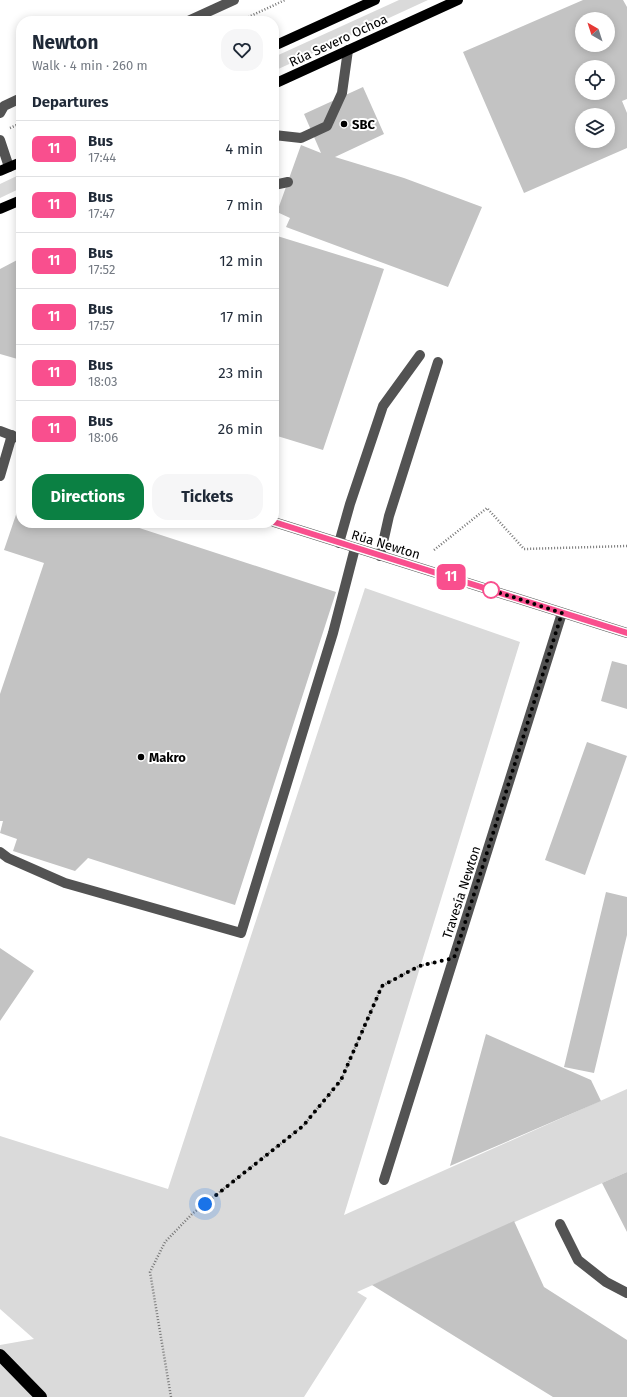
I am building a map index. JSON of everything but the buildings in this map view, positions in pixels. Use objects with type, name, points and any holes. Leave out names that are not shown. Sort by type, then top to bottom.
[{"type":"highway","points":[[0,1355],[41,1397]]},
{"type":"main road","name":"Rúa Severo Ochoa","points":[[279,44],[375,0]]},
{"type":"main road","name":"Rúa Severo Ochoa","points":[[279,82],[458,0]]},
{"type":"main road","points":[[4,169],[16,164]]},
{"type":"main road","points":[[0,209],[16,202]]},
{"type":"street","points":[[199,16],[234,0]]},
{"type":"street","points":[[279,136],[302,138],[327,126],[342,93],[348,50]]},
{"type":"street","points":[[0,113],[4,106],[16,100]]},
{"type":"street","points":[[0,140],[4,169]]},
{"type":"street","points":[[279,184],[288,182]]},
{"type":"street","points":[[339,543],[350,504],[383,406],[420,355]]},
{"type":"street","points":[[380,556],[388,516],[438,362]]},
{"type":"street","points":[[0,431],[16,437],[0,476]]},
{"type":"street","name":"Rúa Newton","points":[[279,524],[627,633]]},
{"type":"street","points":[[0,852],[8,858],[65,883],[241,933],[332,633],[356,548]]},
{"type":"street","name":"Travesía Newton","points":[[384,1180],[562,613]]},
{"type":"street","points":[[560,1224],[578,1260],[606,1282],[627,1293]]},
{"type":"path","points":[[251,16],[285,0]]},
{"type":"path","points":[[434,550],[487,508],[524,548],[627,546]]},
{"type":"path","points":[[171,1397],[150,1272],[165,1242],[192,1214],[303,1126],[341,1080],[382,986],[419,966],[454,958]]},
{"type":"shaded area","points":[[399,0],[428,0],[279,69],[279,55]]},
{"type":"shaded area","points":[[16,176],[16,190],[0,198],[0,184]]},
{"type":"shaded area","points":[[365,588],[520,642],[344,1215],[627,1089],[627,1172],[357,1292],[367,1298],[304,1397],[0,1397],[0,1345],[34,1339],[0,1309],[0,1136],[168,1189]]},
{"type":"bus line","name":"11","points":[[279,524],[627,633]]},
{"type":"place","name":"SBC","points":[[344,124]]},
{"type":"place","name":"Makro","points":[[141,757]]},
{"type":"route","points":[[205,1204],[303,1126],[341,1080],[382,986],[419,966],[454,958],[552,650],[562,613],[488,589],[491,590]]}]
